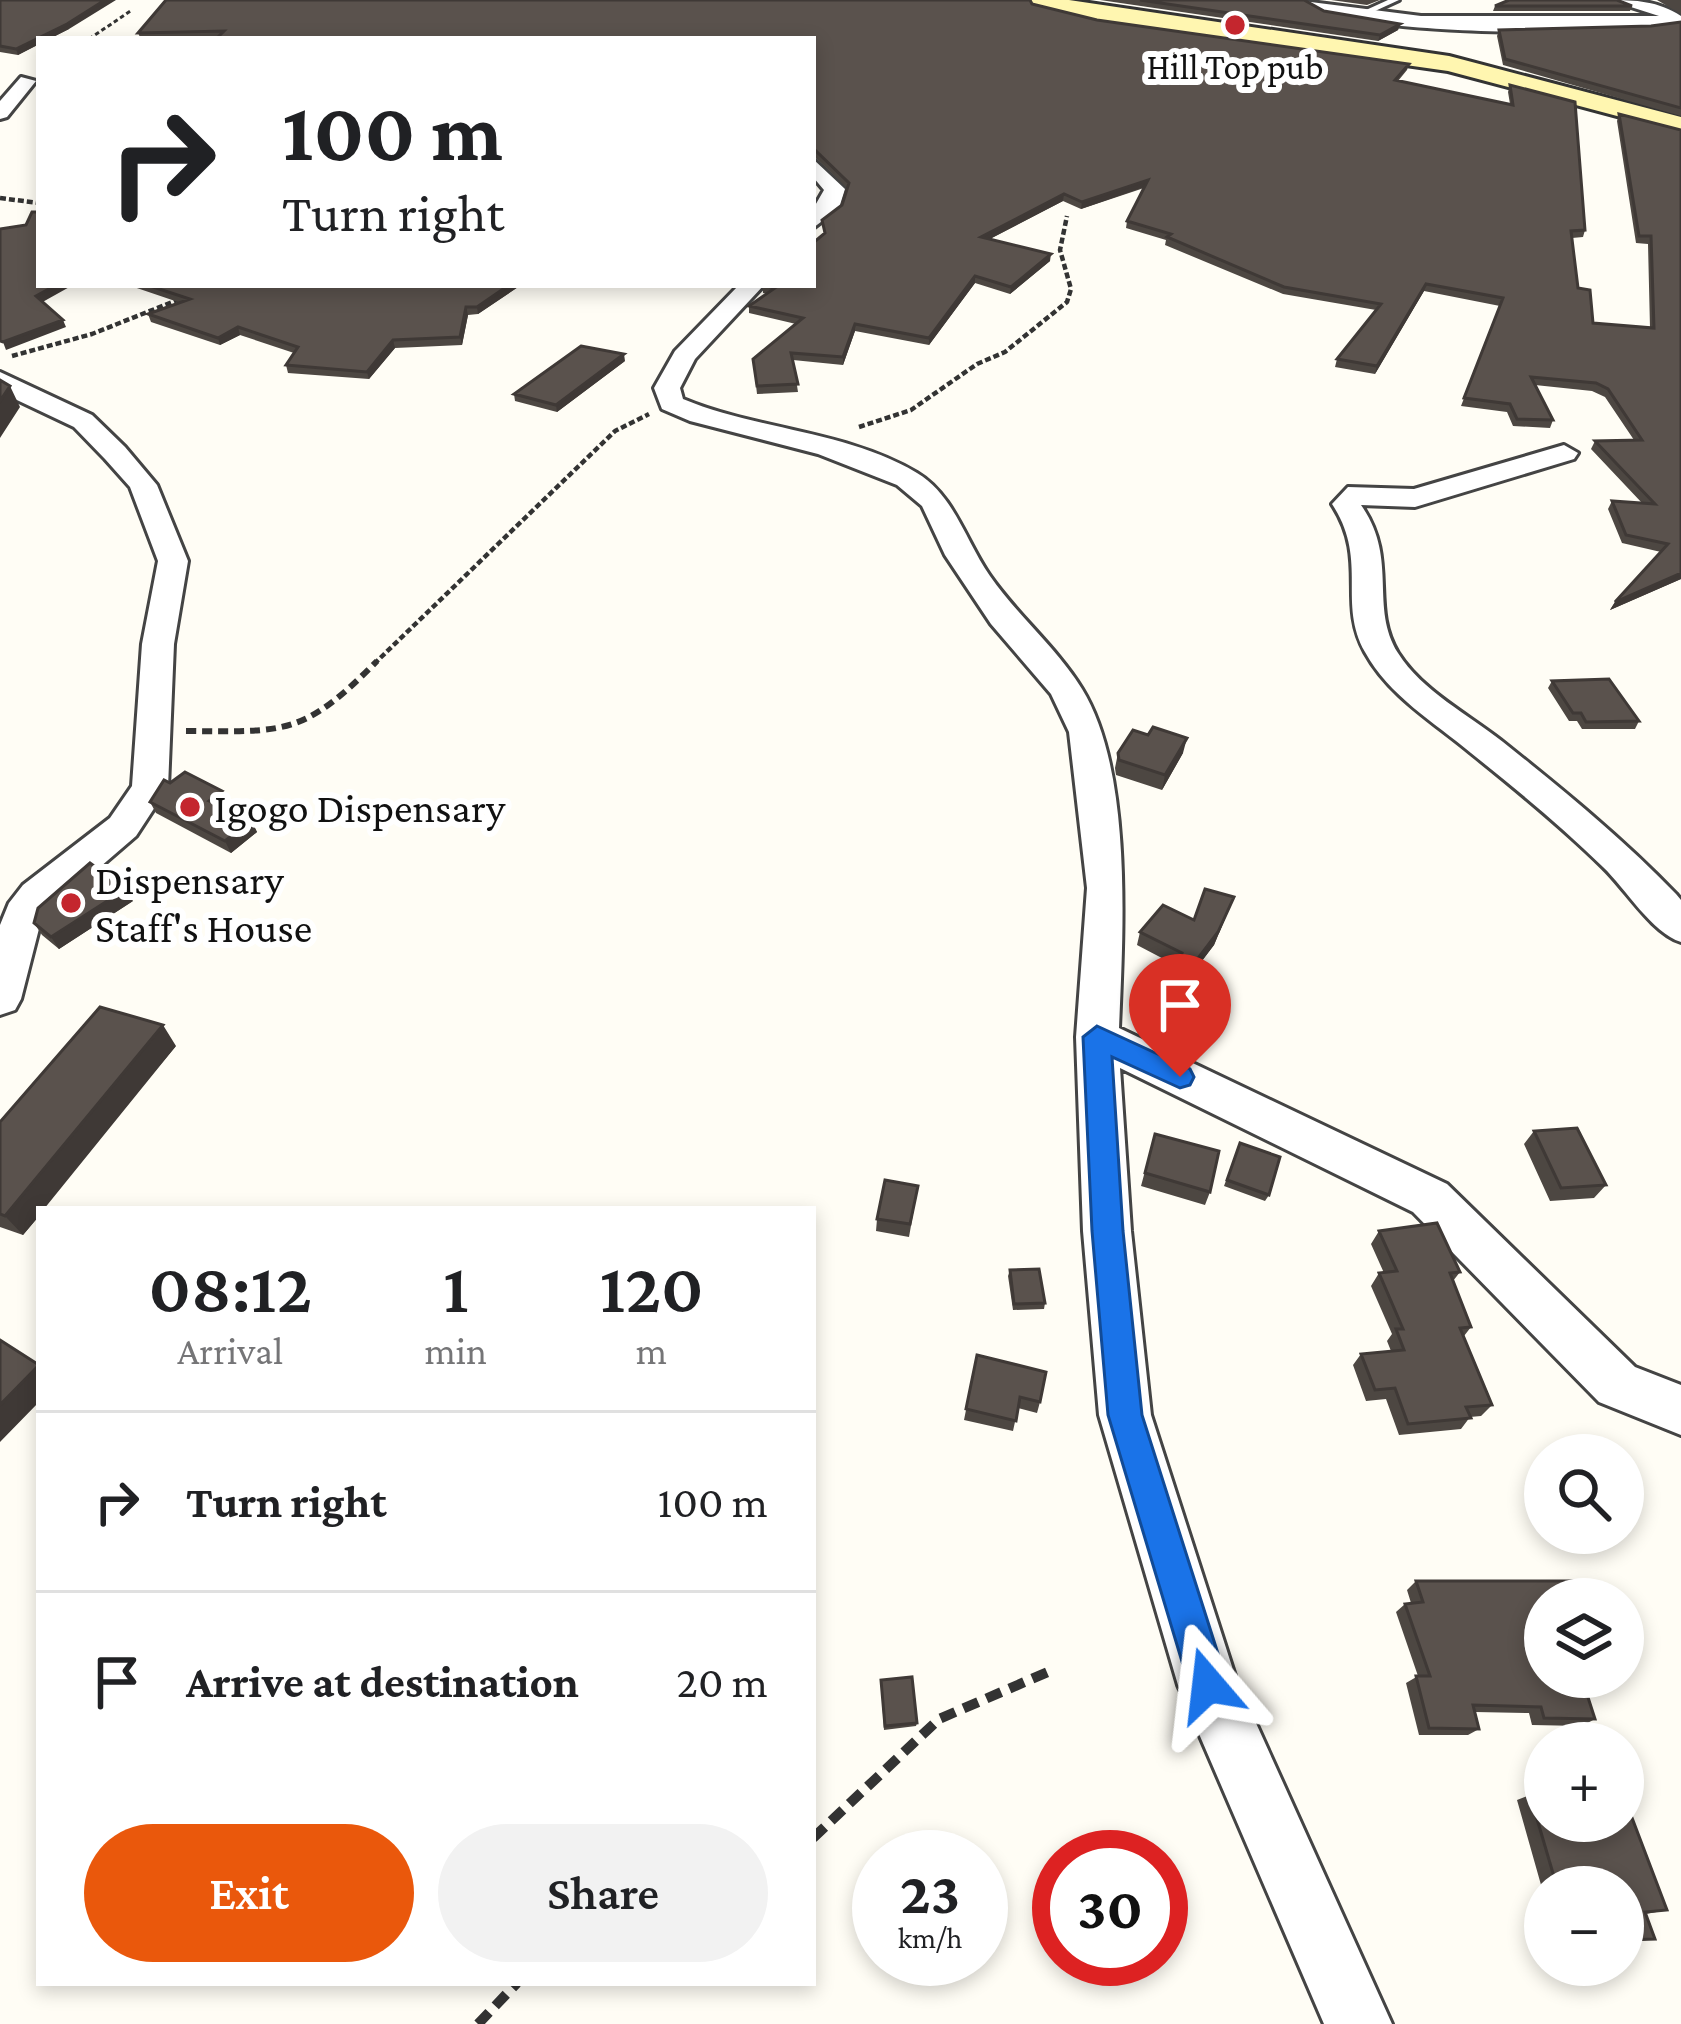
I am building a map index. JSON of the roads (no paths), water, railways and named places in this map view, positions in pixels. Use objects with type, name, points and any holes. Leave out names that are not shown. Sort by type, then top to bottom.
[{"type":"main road","points":[[1041,0],[1096,14],[1449,64],[1681,125]]},
{"type":"street","points":[[1303,0],[1318,11],[1359,16],[1531,25],[1677,22]]},
{"type":"street","points":[[1617,0],[1662,10],[1677,22]]},
{"type":"street","points":[[1338,49],[1348,21],[1359,16]]},
{"type":"street","points":[[0,85],[33,80]]},
{"type":"street","points":[[0,113],[33,80]]},
{"type":"street","points":[[816,168],[835,188],[831,203],[816,218]]},
{"type":"street","points":[[749,288],[684,356],[667,388],[671,403],[699,416],[828,448],[908,479],[934,502],[960,555],[1003,616],[1066,690],[1086,732],[1106,888],[1097,1037],[1107,1231],[1125,1415],[1208,1685],[1358,2024]]},
{"type":"street","points":[[0,999],[22,913],[37,895],[123,827],[149,787],[158,644],[173,561],[162,522],[143,485],[83,421],[7,394]]},
{"type":"street","points":[[1564,453],[1415,498],[1358,494],[1346,504],[1365,526],[1370,543],[1370,624],[1382,652],[1410,685],[1526,779],[1681,927]]},
{"type":"street","points":[[1097,1037],[1430,1198],[1617,1385],[1681,1410]]},
{"type":"lane","points":[[1359,16],[1395,0]]},
{"type":"place","name":"Hill Top pub","points":[[1235,25]]},
{"type":"place","name":"Igogo Dispensary","points":[[190,807]]},
{"type":"place","name":"Dispensary Staff's House","points":[[71,903]]}]
